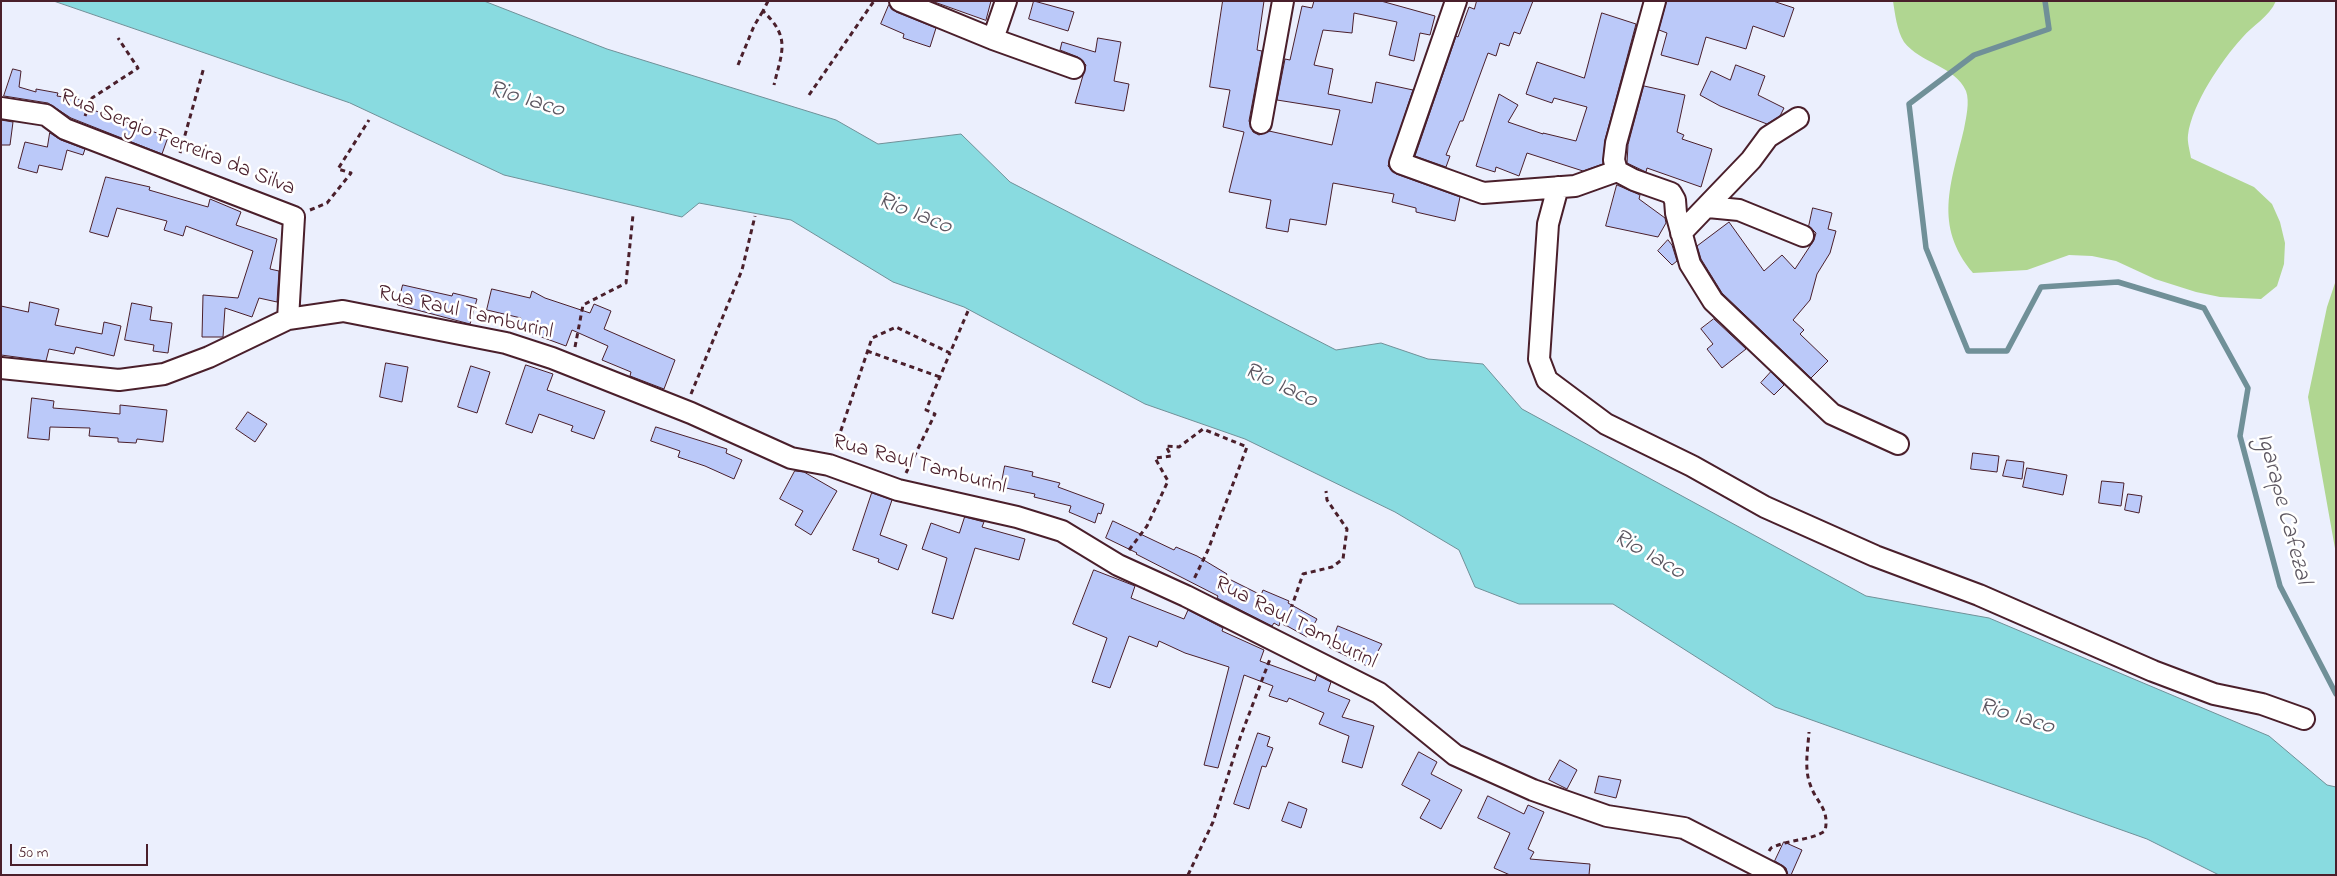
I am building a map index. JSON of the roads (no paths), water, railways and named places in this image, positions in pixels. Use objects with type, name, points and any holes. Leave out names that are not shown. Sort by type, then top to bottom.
[{"type":"street","points":[[900,1],[993,39],[1074,68]]},
{"type":"street","points":[[1261,123],[1283,1]]},
{"type":"street","points":[[1456,1],[1400,163],[1483,193],[1575,186],[1617,170]]},
{"type":"street","points":[[1655,1],[1616,143],[1614,160],[1617,170],[1634,180],[1670,193],[1675,200],[1681,233],[1690,264],[1713,301],[1739,327],[1832,414],[1898,444]]},
{"type":"street","points":[[993,39],[1005,2]]},
{"type":"street","name":"Rua Sergio Ferreira da Silva","points":[[1,108],[46,116],[65,129],[294,217],[288,319]]},
{"type":"street","points":[[1681,233],[1751,160],[1768,137],[1798,118]]},
{"type":"street","points":[[1558,187],[1548,224],[1539,358],[1547,380],[1606,424],[1692,466],[1765,507],[1875,556],[1979,595],[2154,671],[2214,694],[2262,704],[2304,720]]},
{"type":"street","points":[[1708,207],[1739,210],[1802,236]]},
{"type":"street","name":"Rua Raul Tamburinl","points":[[1,368],[119,380],[164,374],[209,357],[288,319],[343,311],[506,343],[572,366],[684,410],[792,458],[829,465],[898,490],[1018,517],[1062,531],[1118,565],[1279,641],[1379,693],[1454,755],[1532,790],[1607,816],[1684,828],[1770,872]]},
{"type":"water","name":"Rio Iaco","points":[[54,1],[484,1],[607,49],[836,120],[878,144],[961,134],[1010,182],[1336,350],[1381,343],[1428,359],[1483,364],[1522,409],[1866,596],[1989,618],[2269,736],[2327,785],[2336,787],[2336,875],[2219,875],[2147,839],[1775,707],[1613,604],[1519,604],[1475,587],[1459,550],[1395,512],[1245,439],[1145,404],[964,307],[893,282],[791,220],[699,203],[682,217],[504,175],[350,103]]},
{"type":"waterway","name":"Igarape Cafezal","points":[[2045,1],[2049,29],[1974,55],[1909,104],[1926,248],[1968,351],[2007,351],[2041,287],[2118,282],[2204,308],[2248,388],[2240,436],[2280,586],[2336,694]]}]
